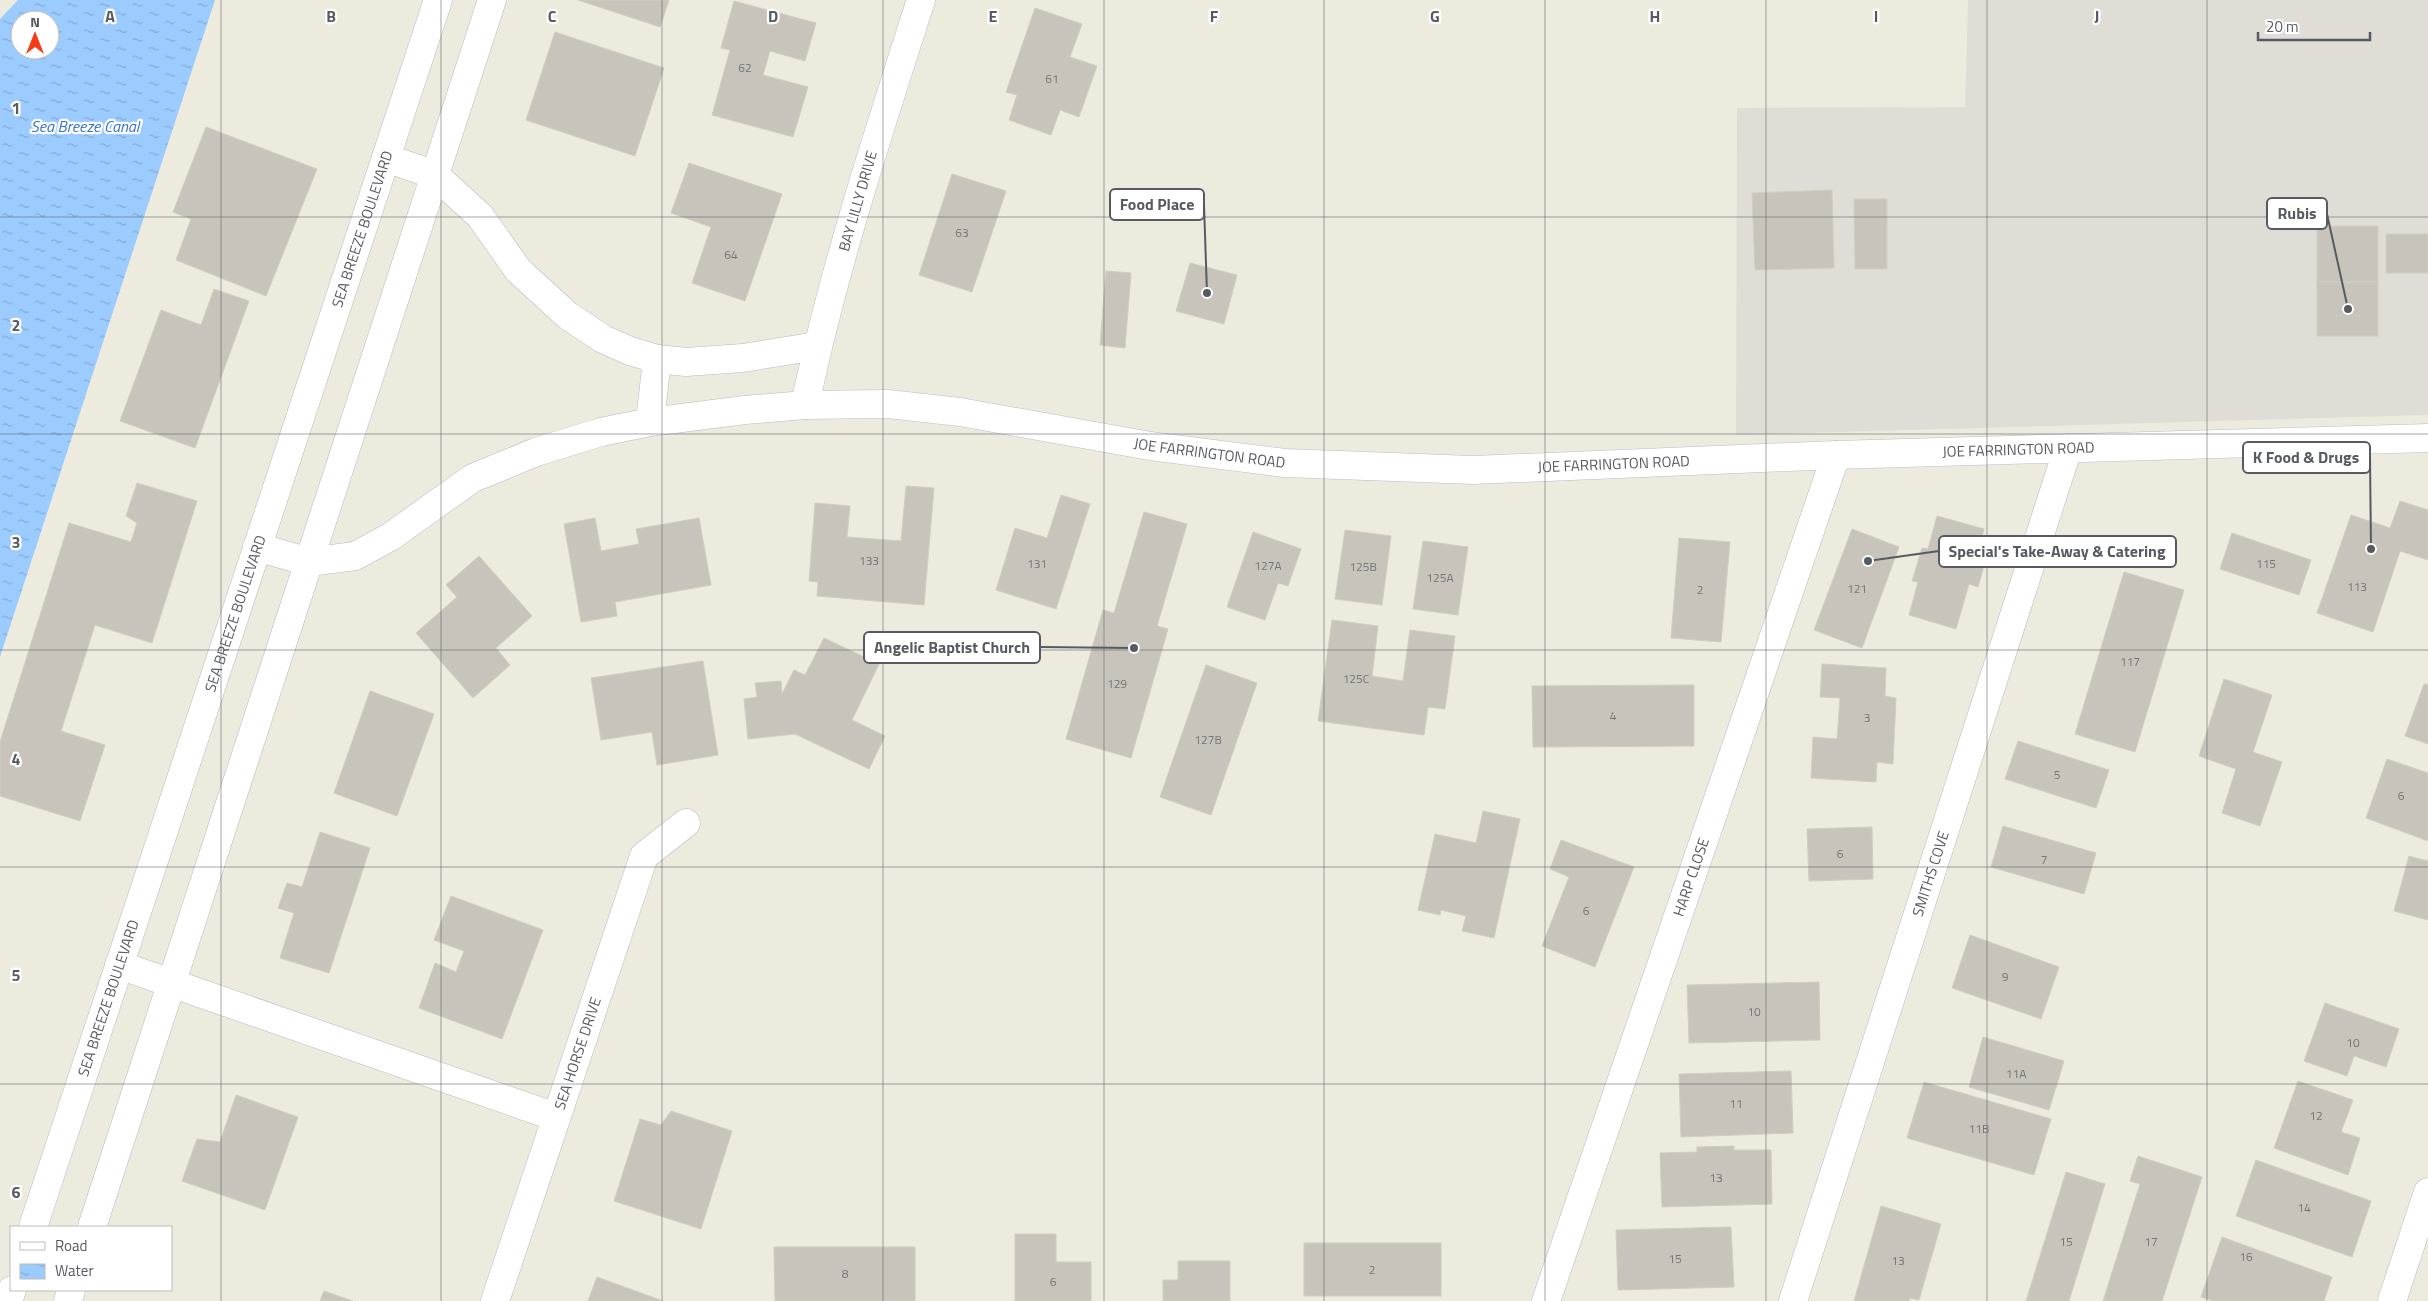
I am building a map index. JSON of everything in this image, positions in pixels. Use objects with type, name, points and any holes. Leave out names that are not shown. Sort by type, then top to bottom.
[{"type":"street","name":"SEA BREEZE BOULEVARD","points":[[32,1226],[438,0]]},
{"type":"street","points":[[92,1226],[492,0]]},
{"type":"street","name":"BAY LILLY DRIVE","points":[[805,405],[817,346],[857,201],[921,0]]},
{"type":"street","points":[[386,158],[436,175],[480,216],[518,270],[566,315],[603,340],[657,359],[686,362],[743,358],[817,346]]},
{"type":"street","points":[[650,422],[657,359]]},
{"type":"street","name":"JOE FARRINGTON ROAD","points":[[805,405],[888,404],[1008,419],[1150,446],[1285,463],[1473,470],[1836,455],[2428,438]]},
{"type":"street","points":[[257,548],[309,562],[356,556],[390,537],[474,478],[536,452],[601,432],[650,422],[736,411],[805,405]]},
{"type":"street","name":"SMITHS COVE","points":[[1793,1301],[2068,448]]},
{"type":"street","name":"HARP CLOSE","points":[[1546,1301],[1836,455]]},
{"type":"street","name":"SEA HORSE DRIVE","points":[[495,1301],[644,856],[686,823]]},
{"type":"street","points":[[119,965],[556,1117]]},
{"type":"street","points":[[2392,1301],[2428,1192]]},
{"type":"shaded area","points":[[1968,0],[2428,0],[2428,415],[1736,435],[1737,108],[1965,107]]},
{"type":"water","name":"Sea Breeze Canal","points":[[18,0],[215,0],[0,657],[0,19]]},
{"type":"building","points":[[578,0],[669,0],[660,27]]},
{"type":"building","points":[[734,1],[816,23],[805,61],[770,51],[763,75],[808,87],[793,137],[712,115],[730,50],[721,48]]},
{"type":"building","points":[[1035,8],[1082,24],[1070,57],[1097,66],[1079,117],[1060,110],[1051,135],[1009,120],[1017,95],[1006,92]]},
{"type":"building","points":[[555,32],[664,68],[635,156],[526,120]]},
{"type":"building","points":[[206,127],[317,169],[266,296],[176,260],[191,219],[173,212]]},
{"type":"building","points":[[689,163],[782,194],[745,301],[692,283],[711,227],[671,213]]},
{"type":"building","points":[[952,174],[1006,191],[972,292],[919,275]]},
{"type":"building","points":[[1832,190],[1834,268],[1755,270],[1752,193]]},
{"type":"building","points":[[1854,199],[1887,199],[1887,269],[1855,269]]},
{"type":"building","points":[[2317,226],[2378,226],[2378,282],[2317,282]]},
{"type":"building","points":[[2386,234],[2428,234],[2428,273],[2386,273]]},
{"type":"building","points":[[1190,263],[1237,275],[1224,324],[1176,311]]},
{"type":"building","points":[[1106,271],[1131,273],[1125,348],[1100,345]]},
{"type":"building","points":[[2317,282],[2378,282],[2378,336],[2317,336]]},
{"type":"building","points":[[214,289],[249,301],[195,448],[120,421],[161,310],[201,325]]},
{"type":"building","points":[[137,483],[197,501],[152,643],[95,625],[61,731],[105,745],[80,821],[0,796],[0,742],[69,523],[131,542],[137,523],[126,516]]},
{"type":"building","points":[[906,486],[934,488],[924,605],[817,596],[818,582],[809,581],[815,503],[850,506],[847,537],[901,541]]},
{"type":"building","points":[[1061,495],[1090,504],[1056,609],[996,590],[1015,528],[1047,538]]},
{"type":"building","points":[[2400,501],[2428,510],[2428,560],[2400,551],[2373,632],[2317,613],[2351,515],[2390,528]]},
{"type":"building","points":[[1144,512],[1187,524],[1157,626],[1168,629],[1131,758],[1066,739],[1103,610],[1114,613]]},
{"type":"building","points":[[1937,516],[1984,529],[1975,563],[1984,566],[1978,587],[1969,584],[1956,629],[1909,615],[1918,582],[1912,581],[1922,548],[1928,549]]},
{"type":"building","points":[[595,518],[601,551],[639,544],[636,529],[699,518],[711,585],[615,602],[617,616],[581,622],[564,524]]},
{"type":"building","points":[[1852,529],[1899,547],[1862,648],[1814,630]]},
{"type":"building","points":[[1345,530],[1391,536],[1382,605],[1335,599]]},
{"type":"building","points":[[1253,532],[1301,549],[1288,586],[1278,583],[1265,620],[1227,607]]},
{"type":"building","points":[[2232,533],[2311,560],[2299,595],[2220,569]]},
{"type":"building","points":[[1679,538],[1730,542],[1721,642],[1671,638]]},
{"type":"building","points":[[1423,541],[1468,547],[1458,615],[1413,609]]},
{"type":"building","points":[[479,556],[532,616],[496,648],[510,665],[473,698],[416,633],[457,597],[446,585]]},
{"type":"building","points":[[2124,572],[2184,590],[2135,752],[2075,734]]},
{"type":"building","points":[[1332,620],[1378,626],[1372,676],[1403,681],[1410,630],[1455,636],[1445,709],[1428,707],[1424,735],[1318,721]]},
{"type":"building","points":[[824,638],[879,664],[852,720],[885,736],[869,769],[795,734],[748,739],[744,699],[757,697],[755,683],[781,681],[782,694],[794,670],[805,675]]},
{"type":"building","points":[[703,661],[718,755],[657,765],[652,732],[601,740],[591,678]]},
{"type":"building","points":[[1822,664],[1886,668],[1885,696],[1896,698],[1893,764],[1877,762],[1876,782],[1811,778],[1813,737],[1837,739],[1840,698],[1820,697]]},
{"type":"building","points":[[1206,665],[1257,683],[1211,815],[1160,797]]},
{"type":"building","points":[[2224,679],[2272,695],[2253,752],[2282,762],[2260,826],[2222,813],[2236,769],[2199,756]]},
{"type":"building","points":[[2424,684],[2428,685],[2428,744],[2405,736]]},
{"type":"building","points":[[1694,685],[1694,746],[1533,747],[1532,686]]},
{"type":"building","points":[[370,691],[434,714],[397,816],[334,793]]},
{"type":"building","points":[[2018,741],[2109,770],[2096,808],[2005,779]]},
{"type":"building","points":[[2387,759],[2428,773],[2428,841],[2366,818]]},
{"type":"building","points":[[1483,811],[1520,819],[1494,938],[1462,931],[1466,916],[1441,910],[1440,915],[1418,910],[1435,834],[1476,843]]},
{"type":"building","points":[[2003,826],[2096,853],[2084,894],[1991,867]]},
{"type":"building","points":[[1872,827],[1873,879],[1809,881],[1807,829]]},
{"type":"building","points":[[320,832],[370,848],[329,973],[280,958],[294,913],[278,908],[287,883],[302,887]]},
{"type":"building","points":[[1561,840],[1634,867],[1595,967],[1542,946],[1569,877],[1550,869]]},
{"type":"building","points":[[2409,856],[2428,861],[2428,920],[2394,911]]},
{"type":"building","points":[[451,896],[543,930],[502,1039],[419,1008],[435,963],[456,972],[464,951],[434,940]]},
{"type":"building","points":[[1970,935],[2059,967],[2041,1019],[1952,988]]},
{"type":"building","points":[[1819,982],[1820,1040],[1689,1043],[1687,985]]},
{"type":"building","points":[[2325,1003],[2399,1029],[2386,1067],[2354,1056],[2347,1076],[2304,1061]]},
{"type":"building","points":[[1983,1037],[2064,1061],[2049,1110],[1969,1087]]},
{"type":"building","points":[[1791,1071],[1793,1133],[1681,1137],[1679,1074]]},
{"type":"building","points":[[2298,1081],[2353,1100],[2341,1132],[2360,1138],[2348,1175],[2274,1148]]},
{"type":"building","points":[[1924,1082],[2051,1119],[2034,1175],[1907,1138]]},
{"type":"building","points":[[236,1095],[298,1117],[265,1210],[182,1181],[197,1139],[220,1142]]},
{"type":"building","points":[[671,1111],[732,1131],[701,1229],[614,1201],[640,1119],[661,1125]]},
{"type":"building","points":[[1734,1146],[1734,1150],[1771,1150],[1772,1204],[1662,1207],[1660,1153],[1697,1152],[1697,1147]]},
{"type":"building","points":[[2138,1156],[2202,1177],[2162,1301],[2103,1301],[2140,1184],[2130,1181]]},
{"type":"building","points":[[2256,1160],[2371,1201],[2352,1257],[2236,1216]]},
{"type":"building","points":[[2066,1172],[2105,1184],[2069,1301],[2026,1301]]},
{"type":"building","points":[[1881,1206],[1941,1224],[1919,1300],[1910,1298],[1909,1301],[1854,1301]]},
{"type":"building","points":[[1731,1227],[1734,1287],[1618,1290],[1616,1230]]},
{"type":"building","points":[[1015,1234],[1056,1234],[1056,1262],[1091,1262],[1091,1301],[1015,1301]]},
{"type":"building","points":[[2222,1237],[2332,1277],[2324,1301],[2213,1301],[2201,1297]]},
{"type":"building","points":[[1304,1243],[1441,1243],[1441,1296],[1304,1296]]},
{"type":"building","points":[[774,1247],[915,1247],[915,1301],[775,1301]]},
{"type":"building","points":[[1178,1261],[1230,1261],[1230,1301],[1163,1301],[1163,1280],[1178,1280]]},
{"type":"building","points":[[597,1277],[663,1301],[588,1301]]},
{"type":"building","points":[[324,1291],[353,1301],[320,1301]]},
{"type":"place","name":"Food Place","points":[[1207,293]]},
{"type":"place","name":"Rubis","points":[[2348,309]]},
{"type":"place","name":"K Food & Drugs","points":[[2371,549]]},
{"type":"place","name":"Special's Take-Away & Catering","points":[[1868,561]]},
{"type":"place","name":"Angelic Baptist Church","points":[[1134,648]]}]
